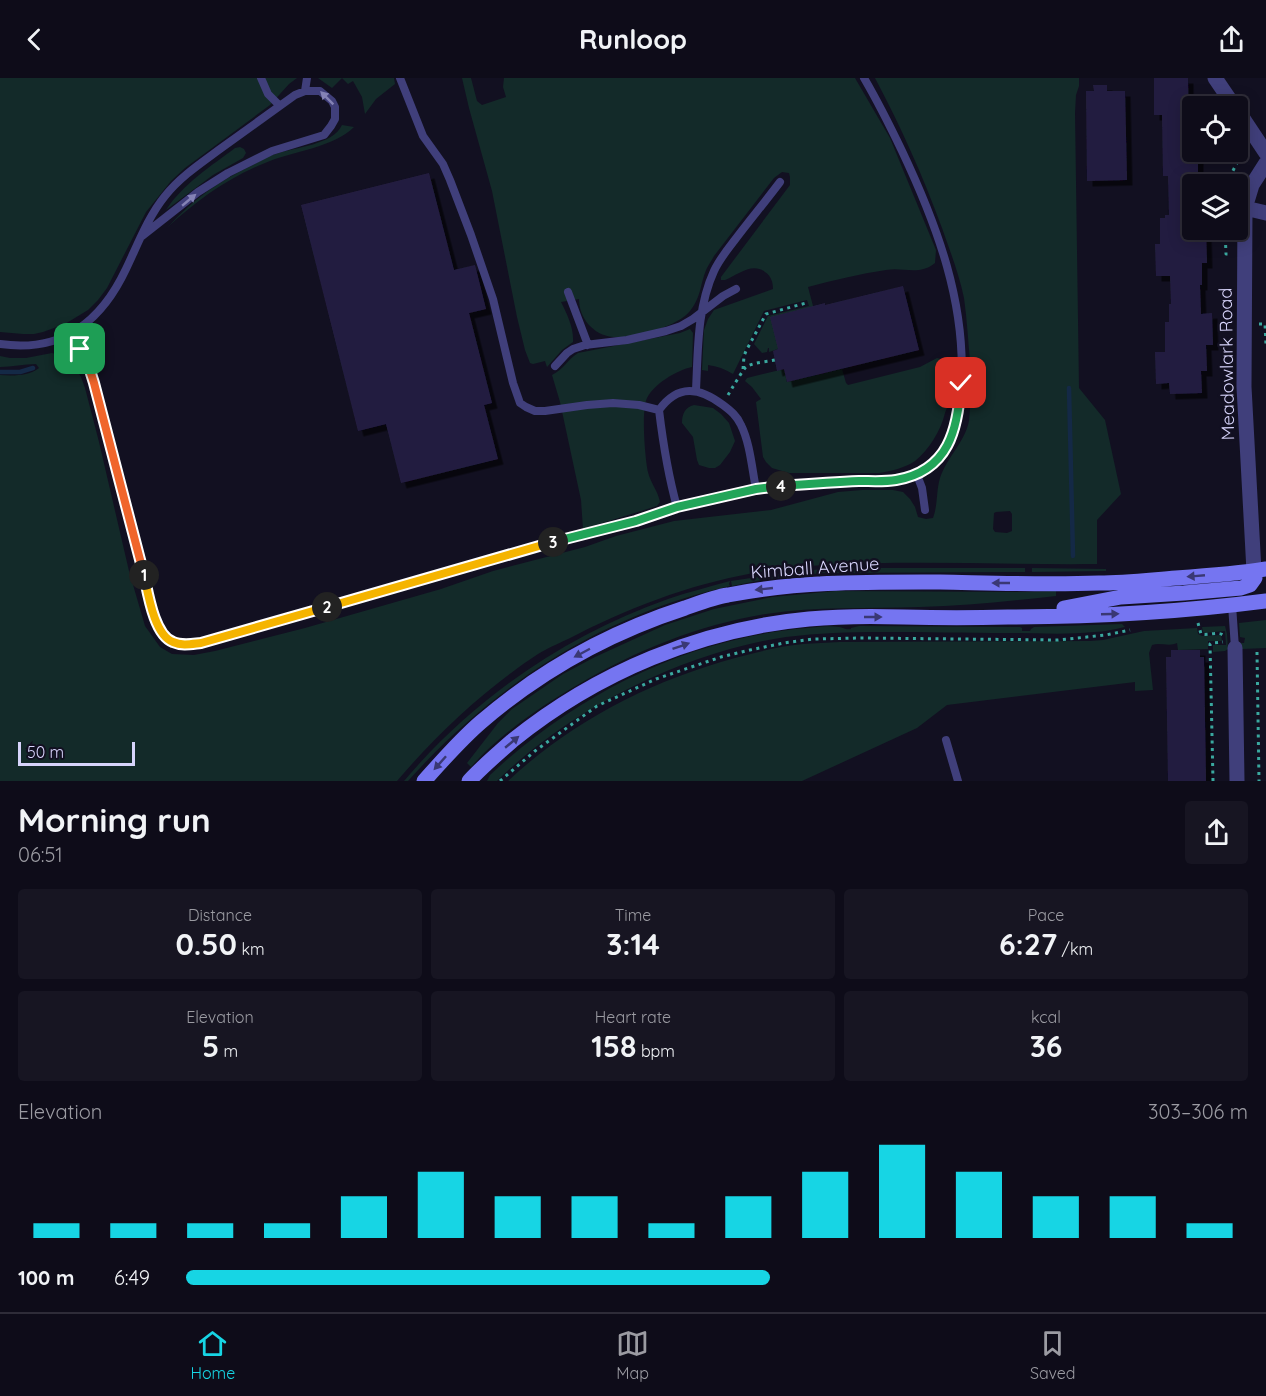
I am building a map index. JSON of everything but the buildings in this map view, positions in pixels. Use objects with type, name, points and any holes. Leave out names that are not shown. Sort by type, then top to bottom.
[{"type":"main road","points":[[1011,617],[1121,597],[1241,588],[1250,585],[1260,569]]},
{"type":"main road","name":"Kimball Avenue","points":[[424,781],[480,723],[556,668],[588,650],[661,616],[725,595],[759,589],[819,584],[1100,583],[1260,569]]},
{"type":"main road","points":[[469,781],[535,723],[573,698],[641,662],[722,633],[770,623],[812,618],[1011,617],[1143,613],[1266,601]]},
{"type":"street","points":[[1215,78],[1227,96]]},
{"type":"street","points":[[1248,132],[1258,152]]},
{"type":"street","name":"Meadowlark Road","points":[[1248,198],[1252,185],[1266,163]]},
{"type":"street","points":[[1248,209],[1266,213]]},
{"type":"street","name":"Meadowlark Road","points":[[1245,240],[1244,387],[1260,569]]},
{"type":"street","points":[[1235,648],[1237,781]]},
{"type":"lane","points":[[261,78],[268,94],[280,106]]},
{"type":"lane","points":[[305,91],[308,78]]},
{"type":"lane","points":[[400,78],[423,136],[450,180],[471,235],[493,299],[520,403],[535,411],[613,403],[639,405],[659,410]]},
{"type":"lane","points":[[72,333],[88,364],[94,383],[155,618],[161,632],[171,642],[185,645],[201,643],[536,546],[636,521],[677,507],[756,489],[895,480],[917,475],[931,467],[941,455],[950,441],[954,428],[961,383],[962,358],[959,328],[946,263],[936,231],[913,174],[864,78]]},
{"type":"lane","points":[[0,344],[32,345],[61,338],[98,314],[118,286],[152,215],[180,180],[295,95],[305,91],[320,91],[332,101],[335,107],[335,119],[324,135],[272,152],[228,173],[198,192],[142,236]]},
{"type":"lane","points":[[696,390],[700,320],[714,270],[720,259],[780,182]]},
{"type":"lane","points":[[555,366],[573,349],[666,331],[693,319],[736,289]]},
{"type":"lane","points":[[568,292],[588,345]]},
{"type":"lane","points":[[677,507],[667,467],[659,410],[667,400],[682,392],[696,390],[718,400],[732,412],[741,426],[747,443],[756,489]]},
{"type":"lane","points":[[917,475],[926,510]]},
{"type":"lane","points":[[1232,605],[1235,648]]},
{"type":"lane","points":[[946,740],[958,781]]},
{"type":"path","points":[[1231,174],[1238,161],[1258,152]]},
{"type":"path","points":[[1226,240],[1226,254],[1231,254]]},
{"type":"path","points":[[728,395],[738,381],[743,369],[744,356],[765,314],[806,303]]},
{"type":"path","points":[[743,369],[747,366],[775,360]]},
{"type":"path","points":[[1207,622],[1198,623],[1201,634],[1222,634],[1223,636],[1222,642],[1210,644],[1213,781]]},
{"type":"path","points":[[500,781],[535,751],[597,706],[664,676],[750,650],[813,639],[1058,640],[1106,636],[1135,628]]},
{"type":"path","points":[[1257,652],[1259,781]]},
{"type":"green space","points":[[0,78],[297,78],[270,105],[171,181],[146,212],[107,288],[88,310],[65,324],[43,332],[23,334],[0,332]]},
{"type":"green space","points":[[318,78],[342,78],[332,88]]},
{"type":"green space","points":[[342,78],[394,78],[395,84],[376,99],[365,114],[362,97],[353,81],[348,84]]},
{"type":"green space","points":[[462,78],[471,78],[477,101],[482,105],[506,97],[503,87],[504,78],[855,78],[890,138],[936,250],[935,263],[923,269],[886,270],[808,287],[813,306],[778,349],[769,352],[768,348],[767,352],[762,353],[754,344],[768,316],[809,306],[807,300],[764,311],[733,374],[708,365],[708,371],[702,370],[704,330],[714,310],[773,289],[770,277],[760,269],[745,270],[725,280],[721,280],[721,277],[790,185],[789,173],[782,172],[774,178],[714,256],[707,268],[697,300],[684,317],[654,331],[613,337],[599,333],[588,324],[584,319],[579,299],[561,302],[571,326],[573,342],[562,350],[547,367],[545,361],[530,363],[517,317],[492,191]]},
{"type":"green space","points":[[875,78],[1079,78],[1075,113],[1079,388],[1105,420],[1121,494],[1097,520],[1097,564],[825,565],[760,572],[698,586],[638,607],[538,654],[499,682],[463,713],[397,781],[0,781],[0,375],[26,374],[39,368],[36,364],[0,367],[0,356],[26,358],[52,353],[62,356],[73,364],[81,377],[99,442],[129,571],[145,626],[160,647],[172,654],[194,655],[215,651],[305,628],[441,589],[493,571],[674,521],[771,510],[838,492],[862,490],[903,492],[915,507],[918,517],[933,518],[940,478],[964,436],[969,421],[970,368],[965,306],[957,271],[935,209]],"holes":[[[1010,511],[1012,531],[995,532],[993,529],[994,513]]]},
{"type":"green space","points":[[342,125],[354,127],[336,140],[251,169],[202,199],[168,227],[196,200],[228,178],[269,156],[331,137]]},
{"type":"green space","points":[[240,147],[246,153],[243,158],[213,175],[166,210],[198,176],[235,148]]},
{"type":"green space","points":[[690,329],[693,333],[692,367],[673,374],[660,383],[650,393],[645,404],[644,434],[647,465],[660,502],[657,506],[583,529],[581,500],[552,375],[578,353],[680,333]]},
{"type":"green space","points":[[937,358],[946,361],[954,382],[941,426],[934,439],[915,461],[898,469],[879,473],[789,473],[772,468],[763,457],[756,402],[761,399],[745,381],[747,378],[784,369],[787,382],[842,369],[848,385],[920,367]]},
{"type":"green space","points":[[694,405],[713,408],[721,414],[729,423],[735,441],[730,452],[715,468],[699,465],[693,437],[682,423],[685,411]]},
{"type":"green space","points":[[839,568],[1025,568],[1025,572],[823,573],[767,579],[732,586],[731,581],[798,571]]},
{"type":"green space","points":[[1032,568],[1106,569],[1106,571],[1032,572]]},
{"type":"green space","points":[[730,581],[730,586],[638,615],[554,658],[514,684],[477,714],[408,781],[404,781],[431,751],[491,696],[558,651],[630,614],[676,596]]},
{"type":"green space","points":[[836,591],[1056,591],[1056,596],[954,606],[804,610],[766,614],[717,625],[669,640],[601,672],[522,721],[471,767],[467,763],[512,709],[563,674],[595,657],[665,625],[714,609],[772,597]]},
{"type":"green space","points":[[1266,620],[1266,648],[1242,649],[1240,643],[1244,643],[1245,638],[1240,637],[1239,623]]},
{"type":"green space","points":[[1122,624],[1125,627],[1102,632],[1072,633],[834,633],[786,637],[747,645],[669,670],[631,688],[559,730],[497,781],[487,781],[490,775],[523,746],[559,719],[597,696],[636,675],[719,644],[763,634],[823,626],[847,629],[859,626],[1020,627],[1022,631],[1030,631],[1034,627]]},
{"type":"green space","points":[[1225,626],[1228,649],[1213,652],[1213,645],[1226,645],[1225,631],[1205,633],[1202,627]]},
{"type":"green space","points":[[1197,628],[1198,634],[1202,636],[1221,635],[1222,641],[1208,641],[1208,649],[1178,650],[1177,643],[1152,645],[1149,653],[1153,690],[1135,691],[1135,682],[947,705],[917,728],[802,781],[508,781],[533,759],[586,722],[643,691],[704,667],[786,646],[840,642],[1090,641],[1144,631]]},
{"type":"waterway","points":[[0,372],[20,372],[33,368]]},
{"type":"waterway","points":[[1069,388],[1073,556]]},
{"type":"route","points":[[80,349],[94,383],[155,618],[161,632],[171,642],[185,645],[201,643],[536,546],[594,533],[677,507],[756,489],[895,480],[917,475],[931,467],[950,441],[959,407],[961,383]]}]
